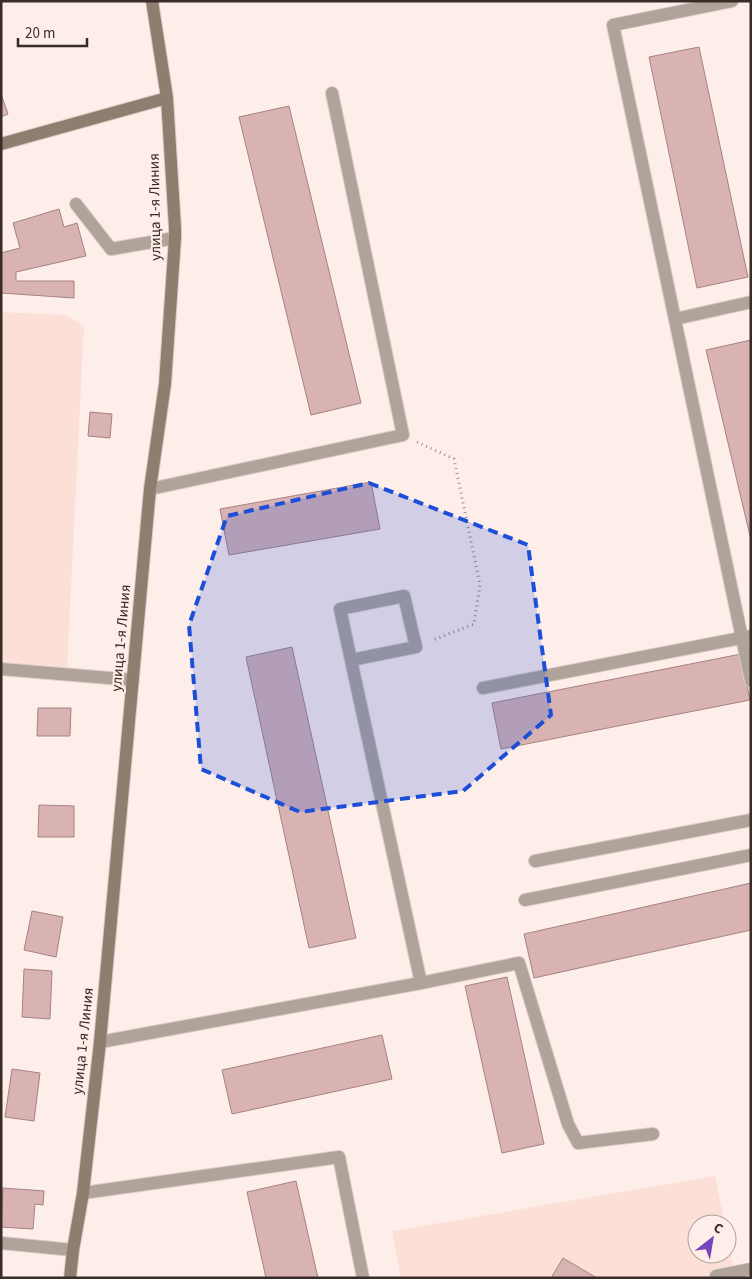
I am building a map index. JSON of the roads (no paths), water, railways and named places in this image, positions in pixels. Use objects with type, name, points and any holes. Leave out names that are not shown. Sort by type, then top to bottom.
[{"type":"main road","name":"улица 1-я Линия","points":[[70,1278],[83,1193],[100,1042],[150,489],[165,384],[175,238],[167,98],[152,1]]},
{"type":"main road","points":[[1,144],[167,98]]},
{"type":"lane","points":[[732,1],[613,25],[675,319],[746,637],[751,681]]},
{"type":"lane","points":[[150,489],[403,435],[332,93]]},
{"type":"lane","points":[[76,204],[111,249],[175,238]]},
{"type":"lane","points":[[675,319],[751,302]]},
{"type":"lane","points":[[351,660],[416,646],[404,596],[340,609],[351,660],[421,983]]},
{"type":"lane","points":[[483,688],[746,637]]},
{"type":"lane","points":[[1,669],[133,680]]},
{"type":"lane","points":[[535,861],[751,820]]},
{"type":"lane","points":[[525,900],[751,855]]},
{"type":"lane","points":[[100,1042],[519,963],[568,1124],[578,1143],[653,1134]]},
{"type":"lane","points":[[83,1193],[339,1157],[363,1278]]},
{"type":"lane","points":[[1,1243],[73,1250]]},
{"type":"lane","points":[[716,1276],[751,1269]]}]
